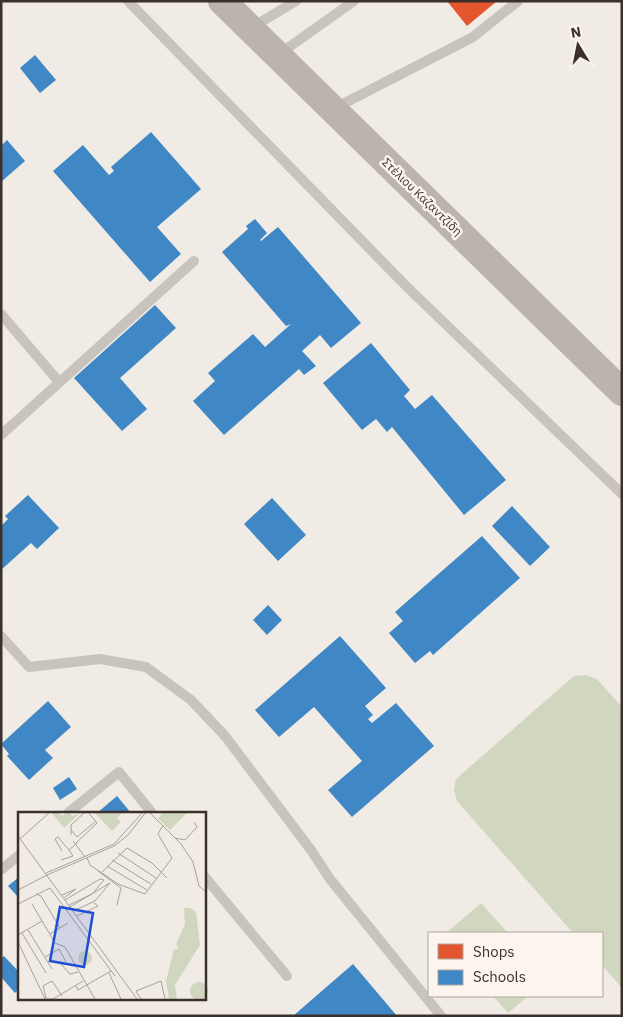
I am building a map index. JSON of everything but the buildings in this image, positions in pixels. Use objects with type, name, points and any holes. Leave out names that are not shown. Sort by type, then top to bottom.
[{"type":"main road","name":"Στέλιου Καζαντζίδη","points":[[222,1],[622,392]]},
{"type":"lane","points":[[128,1],[406,286],[622,494]]},
{"type":"lane","points":[[250,28],[296,1]]},
{"type":"lane","points":[[277,55],[354,1]]},
{"type":"lane","points":[[332,110],[473,37],[518,1]]},
{"type":"lane","points":[[1,435],[194,262]]},
{"type":"lane","points":[[1,314],[59,382]]},
{"type":"lane","points":[[1,636],[29,666],[100,659],[146,667],[191,700],[225,736],[312,850],[330,879],[441,1016]]},
{"type":"lane","points":[[69,812],[119,772],[151,812]]},
{"type":"lane","points":[[1,870],[18,856]]},
{"type":"lane","points":[[205,877],[287,976]]},
{"type":"green space","points":[[586,675],[597,679],[622,707],[622,988],[603,966],[603,932],[572,932],[457,801],[454,790],[456,779],[574,676]]},
{"type":"green space","points":[[481,903],[507,932],[447,932]]},
{"type":"green space","points":[[494,997],[527,997],[508,1013]]}]
